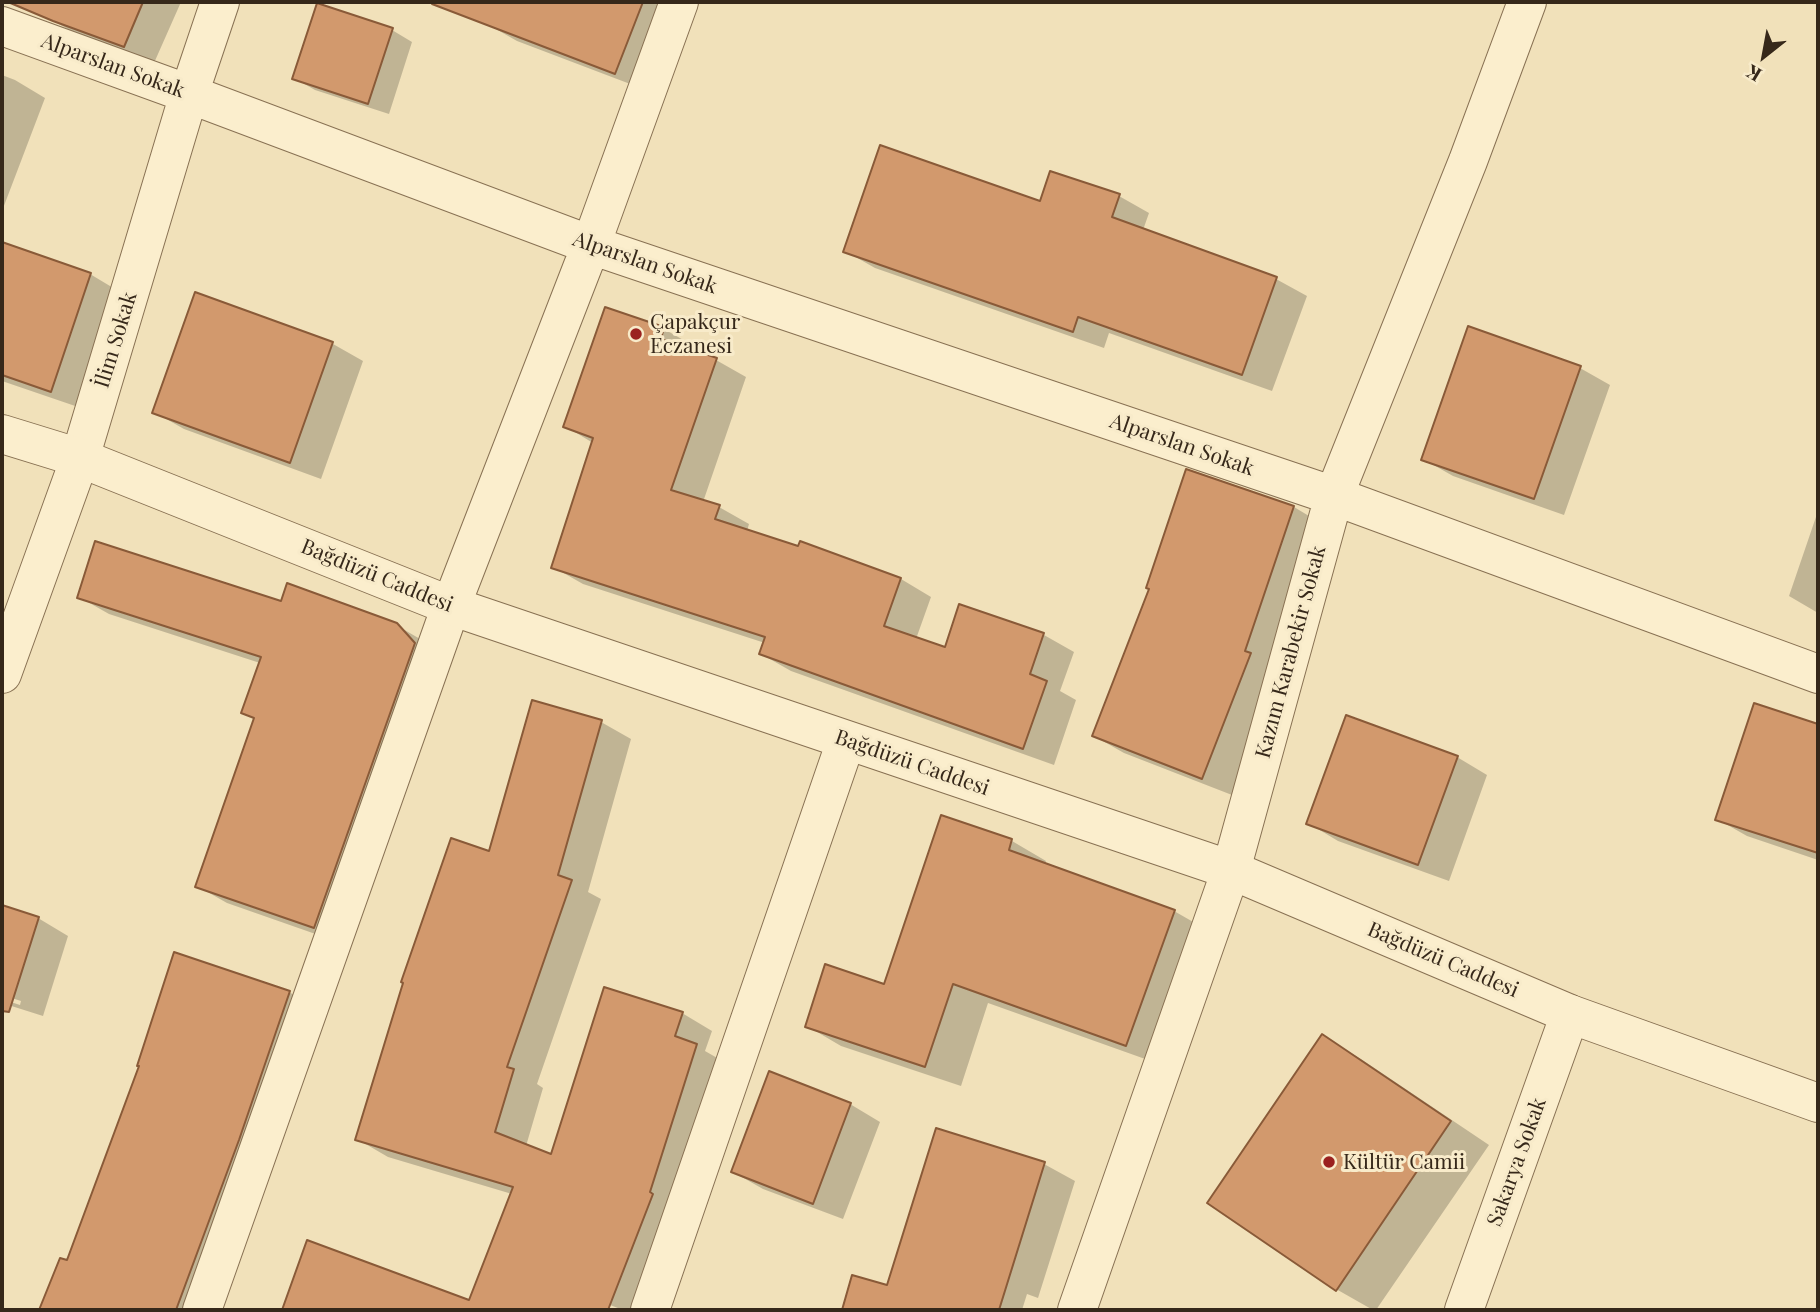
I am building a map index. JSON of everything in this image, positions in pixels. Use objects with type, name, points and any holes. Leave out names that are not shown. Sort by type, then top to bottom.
[{"type":"street","name":"İlim Sokak","points":[[2,674],[80,458],[189,94],[220,2]]},
{"type":"street","points":[[202,1310],[452,606],[591,245],[679,2]]},
{"type":"street","name":"Kazım Karabekir Sokak","points":[[1077,1310],[1231,870],[1334,496],[1468,160],[1527,2]]},
{"type":"street","name":"Alparslan Sokak","points":[[2,26],[591,245],[1334,496],[1818,674]]},
{"type":"street","name":"Bağdüzü Caddesi","points":[[2,434],[80,458],[452,606],[1231,870],[1570,1014],[1818,1102]]},
{"type":"street","points":[[650,1310],[846,741]]},
{"type":"street","name":"Sakarya Sokak","points":[[1464,1310],[1570,1014]]},
{"type":"building","points":[[8,2],[143,2],[124,47]]},
{"type":"building","points":[[432,2],[643,2],[615,74]]},
{"type":"building","points":[[317,3],[393,28],[368,104],[292,79]]},
{"type":"building","points":[[880,145],[1040,201],[1050,171],[1120,194],[1112,217],[1277,277],[1242,375],[1078,317],[1073,332],[843,252]]},
{"type":"building","points":[[2,242],[91,273],[51,392],[2,375]]},
{"type":"building","points":[[195,292],[333,342],[290,463],[152,413]]},
{"type":"building","points":[[605,307],[664,327],[661,339],[717,358],[671,490],[720,505],[715,519],[798,546],[800,541],[901,578],[884,626],[945,647],[959,604],[1044,633],[1030,674],[1047,681],[1023,749],[759,654],[765,637],[551,568],[593,438],[563,427]]},
{"type":"building","points":[[1468,326],[1581,366],[1534,499],[1421,460]]},
{"type":"building","points":[[1186,469],[1294,506],[1245,651],[1251,653],[1202,779],[1092,736],[1149,589],[1146,588]]},
{"type":"building","points":[[95,541],[281,601],[287,583],[397,623],[415,643],[314,928],[195,887],[254,718],[241,713],[261,657],[77,598]]},
{"type":"building","points":[[532,700],[602,720],[558,875],[572,880],[507,1067],[514,1069],[495,1132],[551,1154],[604,987],[683,1012],[675,1036],[697,1044],[650,1192],[653,1194],[608,1310],[282,1310],[307,1240],[469,1300],[513,1187],[355,1140],[403,983],[401,982],[451,838],[489,851]]},
{"type":"building","points":[[1754,703],[1818,724],[1818,853],[1715,820]]},
{"type":"building","points":[[1346,715],[1458,756],[1418,865],[1306,824]]},
{"type":"building","points":[[941,815],[1012,839],[1009,850],[1175,910],[1126,1046],[953,984],[925,1067],[805,1027],[825,964],[884,984]]},
{"type":"building","points":[[2,905],[39,917],[9,1012],[2,1011]]},
{"type":"building","points":[[174,952],[290,991],[239,1140],[176,1310],[39,1310],[60,1258],[67,1260],[139,1066]]},
{"type":"building","name":"Kültür Camii","points":[[1322,1034],[1451,1121],[1336,1291],[1207,1203]]},
{"type":"building","points":[[769,1071],[851,1103],[813,1204],[731,1172]]},
{"type":"building","points":[[936,1128],[1045,1162],[999,1310],[842,1310],[852,1275],[887,1285]]},
{"type":"place","name":"Çapakçur Eczanesi","points":[[636,334]]},
{"type":"place","name":"Kültür Camii","points":[[1329,1162]]}]
